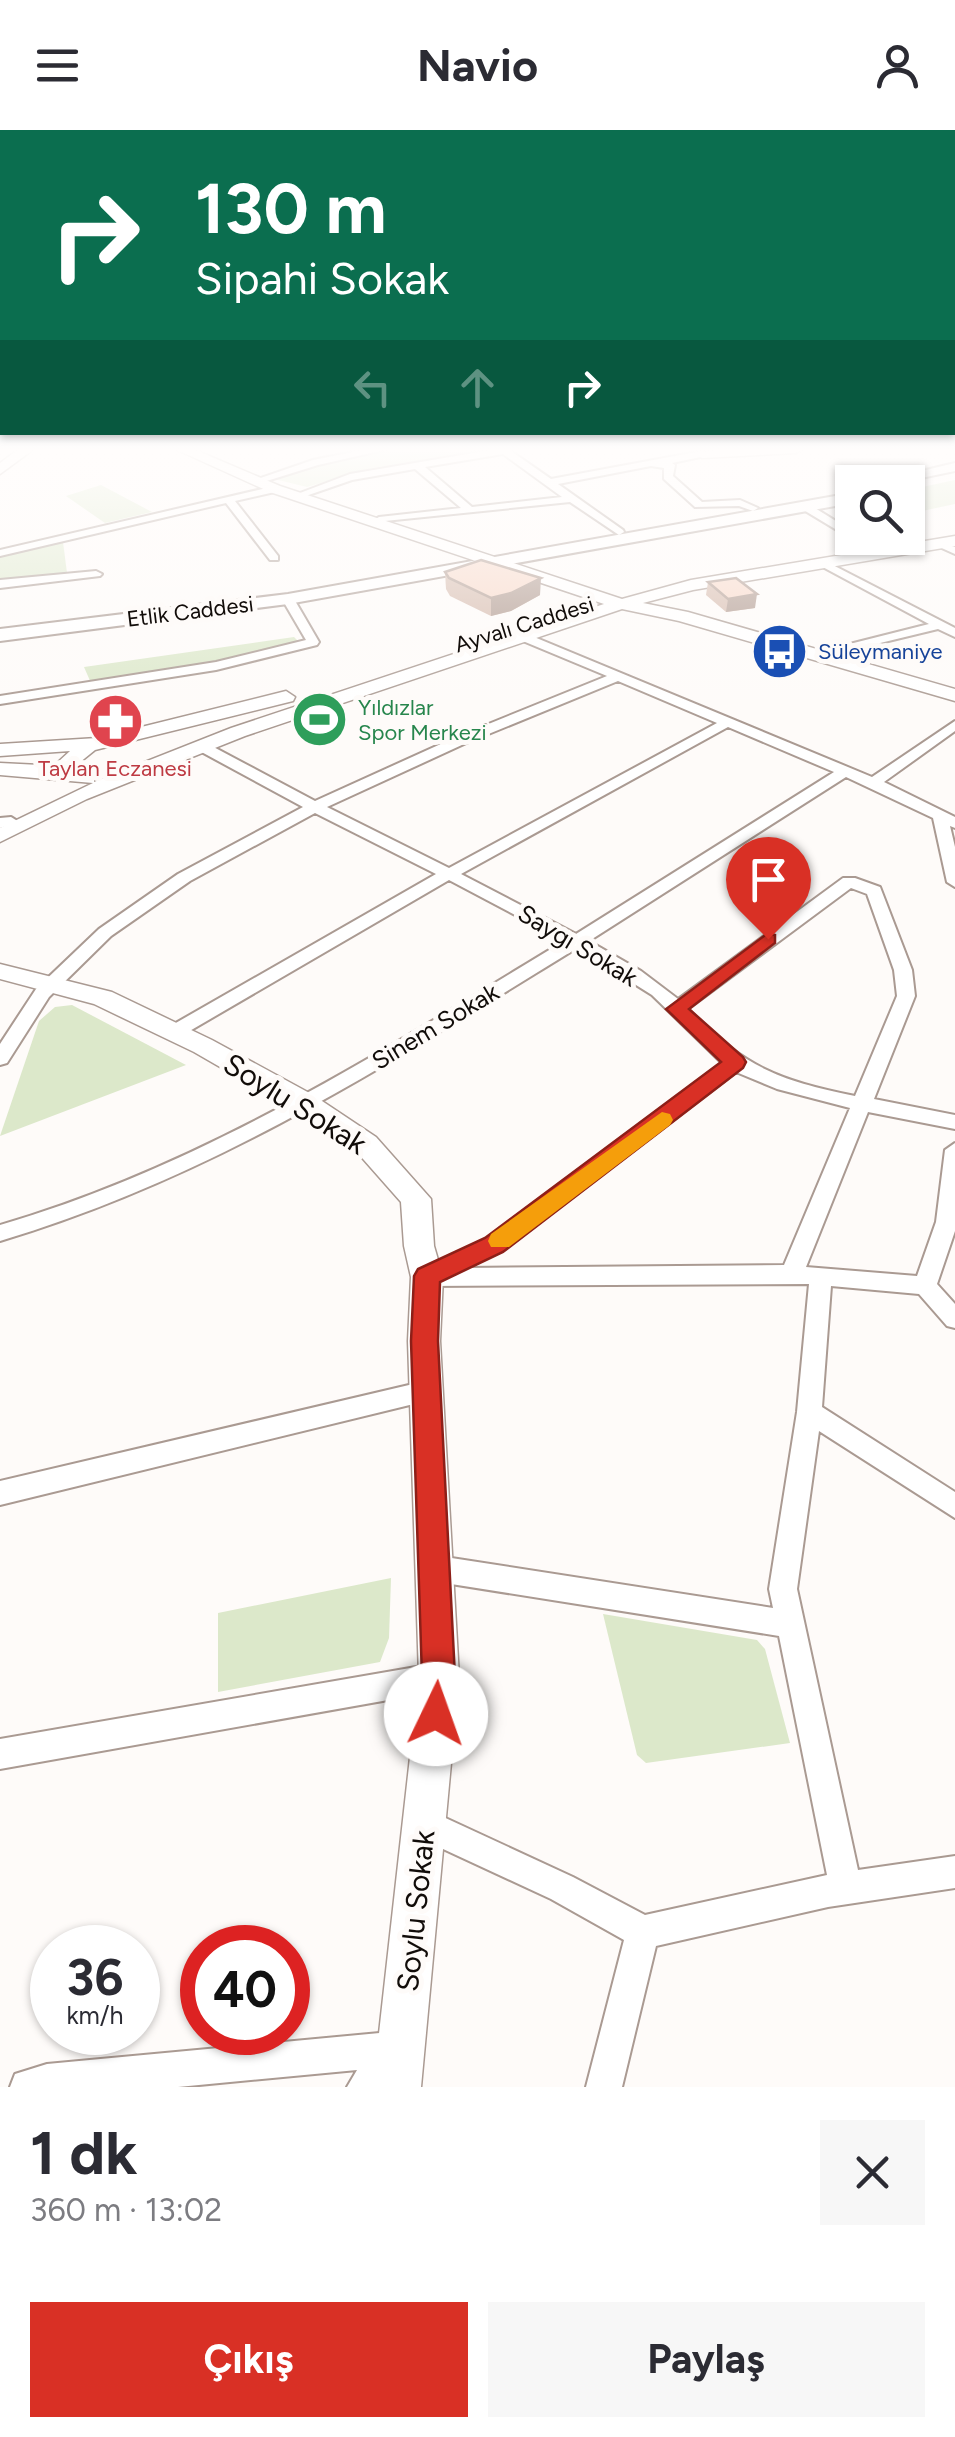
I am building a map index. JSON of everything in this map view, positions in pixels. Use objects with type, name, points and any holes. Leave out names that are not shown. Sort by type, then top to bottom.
[{"type":"main road","points":[[438,540],[955,695]]},
{"type":"main road","name":"Etlik Caddesi","points":[[0,635],[288,599],[580,540]]},
{"type":"main road","name":"Etlik Caddesi","points":[[0,625],[292,588],[472,557],[514,561],[627,540]]},
{"type":"main road","name":"Ayvalı Caddesi","points":[[0,769],[104,780],[129,774],[623,598],[948,540]]},
{"type":"main road","points":[[451,545],[472,557]]},
{"type":"main road","points":[[559,553],[550,564],[568,575]]},
{"type":"main road","name":"Ayvalı Caddesi","points":[[99,743],[298,694],[690,577],[835,554]]},
{"type":"main road","points":[[514,561],[568,575],[623,598]]},
{"type":"main road","name":"Ayvalı Caddesi","points":[[0,750],[125,742],[143,750],[145,762],[129,774]]},
{"type":"main road","points":[[3,828],[73,774],[69,768],[72,756],[99,743]]},
{"type":"main road","points":[[3,828],[129,774]]},
{"type":"main road","name":"Soylu Sokak","points":[[0,970],[103,998],[303,1102],[366,1144],[416,1200],[419,1246],[427,1276],[426,1391],[439,1677],[397,2087]]},
{"type":"street","points":[[0,553],[55,540]]},
{"type":"street","points":[[260,540],[274,558]]},
{"type":"street","points":[[823,562],[955,633]]},
{"type":"street","points":[[0,584],[96,574]]},
{"type":"street","points":[[0,700],[160,677],[313,642],[288,599]]},
{"type":"street","points":[[819,656],[939,625]]},
{"type":"street","points":[[522,636],[873,783],[948,819],[955,882]]},
{"type":"street","points":[[0,1059],[10,1036],[47,984],[106,933],[182,880],[363,784],[619,676]]},
{"type":"street","points":[[174,1032],[450,873],[728,722]]},
{"type":"street","points":[[873,783],[955,724]]},
{"type":"street","name":"Saygı Sokak","points":[[201,746],[312,809],[450,873],[578,941],[666,998],[735,1062],[791,1086],[955,1122]]},
{"type":"street","name":"Sinem Sokak","points":[[0,1233],[50,1220],[188,1166],[578,941],[846,772]]},
{"type":"street","points":[[676,1009],[849,881],[874,891],[902,970],[906,996],[864,1102],[807,1275],[809,1412],[783,1590],[846,1888]]},
{"type":"street","points":[[427,1276],[494,1245],[735,1062]]},
{"type":"street","points":[[925,1286],[947,1222],[954,1164]]},
{"type":"street","points":[[427,1276],[807,1275],[925,1286],[955,1319]]},
{"type":"street","points":[[0,1493],[426,1391]]},
{"type":"street","points":[[809,1412],[955,1506]]},
{"type":"street","points":[[432,1568],[790,1624]]},
{"type":"street","points":[[0,1754],[439,1677]]},
{"type":"street","points":[[426,1825],[562,1888],[644,1932],[846,1888],[955,1872]]},
{"type":"street","points":[[604,2087],[644,1932]]},
{"type":"street","points":[[28,2087],[401,2048]]},
{"type":"street","points":[[365,2087],[401,2048]]},
{"type":"street","points":[[401,2048],[407,2087]]},
{"type":"green space","points":[[63,542],[67,573],[0,579],[0,557]]},
{"type":"green space","points":[[294,637],[298,641],[250,655],[91,683],[84,667]]},
{"type":"green space","points":[[72,1005],[186,1065],[0,1136],[39,1021],[55,1007]]},
{"type":"green space","points":[[391,1578],[389,1638],[380,1662],[218,1692],[218,1613]]},
{"type":"green space","points":[[603,1614],[757,1640],[765,1649],[790,1743],[646,1763],[637,1755]]},
{"type":"building","points":[[481,560],[541,578],[491,598],[449,578],[445,572]]},
{"type":"building","points":[[736,578],[757,594],[728,599],[708,582]]},
{"type":"slow traffic","points":[[500,1241],[662,1120]]},
{"type":"place","name":"Süleymaniye","points":[[779,651]]},
{"type":"place","name":"Yıldızlar Spor Merkezi","points":[[319,720]]},
{"type":"place","name":"Taylan Eczanesi","points":[[115,721]]},
{"type":"route","points":[[436,1714],[439,1677],[424,1341],[427,1276],[494,1245],[735,1062],[676,1009],[768,939]]}]
